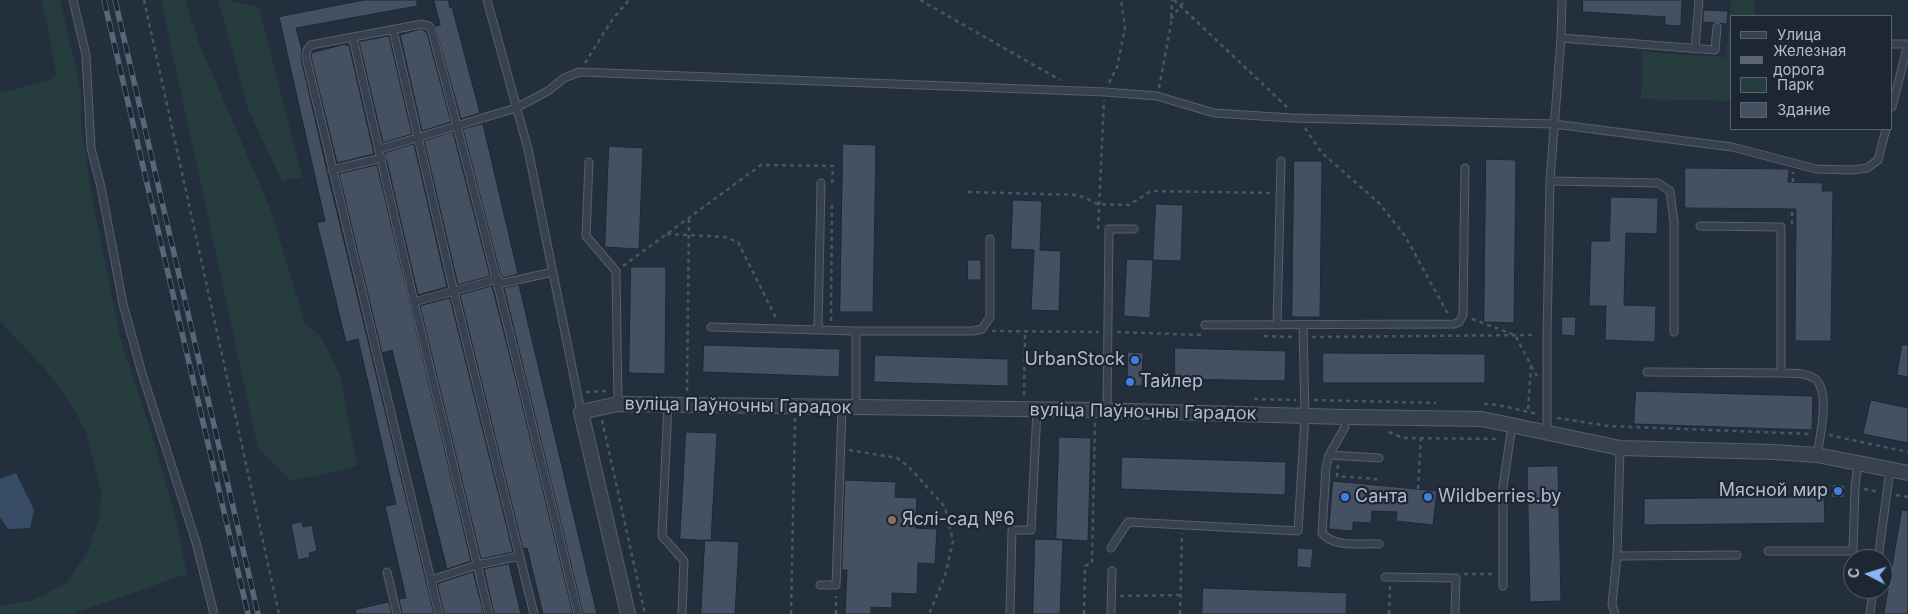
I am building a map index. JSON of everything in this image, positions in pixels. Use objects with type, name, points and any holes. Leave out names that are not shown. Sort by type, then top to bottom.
[{"type":"street","name":"вуліца Паўночны Гарадок","points":[[581,412],[618,404],[668,404],[842,408],[1107,410],[1482,419],[1620,448],[1775,452],[1817,455],[1908,473]]},
{"type":"street","points":[[581,412],[628,614]]},
{"type":"lane","points":[[73,0],[86,55],[91,148],[101,187],[123,304],[141,370],[196,542],[214,614]]},
{"type":"lane","points":[[487,0],[528,149],[581,412]]},
{"type":"lane","points":[[1547,432],[1546,335],[1550,181],[1561,38],[1562,0]]},
{"type":"lane","points":[[1695,49],[1699,0]]},
{"type":"lane","points":[[439,614],[306,57],[307,50],[311,45],[422,24],[429,26],[432,31],[458,126],[498,282],[578,614]]},
{"type":"lane","points":[[1561,38],[1715,50],[1717,27]]},
{"type":"lane","points":[[393,30],[454,292],[534,614]]},
{"type":"lane","points":[[353,38],[489,614]]},
{"type":"lane","points":[[1893,44],[1908,44],[1893,103]]},
{"type":"lane","points":[[380,149],[516,108],[548,91],[564,78],[579,72],[1105,92],[1157,96],[1214,113],[1299,118],[1554,124],[1732,148],[1816,169],[1852,170],[1868,168],[1878,160],[1886,130]]},
{"type":"lane","points":[[332,170],[382,158]]},
{"type":"lane","points":[[1277,325],[1281,161]]},
{"type":"lane","points":[[589,162],[586,236],[616,271],[618,404]]},
{"type":"lane","points":[[1205,325],[1303,326],[1454,324],[1459,322],[1464,316],[1465,168]]},
{"type":"lane","points":[[1550,181],[1658,183],[1670,192],[1674,222],[1674,332]]},
{"type":"lane","points":[[818,330],[822,183]]},
{"type":"lane","points":[[1700,226],[1780,227],[1780,373]]},
{"type":"lane","points":[[1107,410],[1109,229],[1134,229]]},
{"type":"lane","points":[[711,327],[856,331],[973,331],[982,329],[990,317],[990,239]]},
{"type":"lane","points":[[414,302],[498,282],[553,272]]},
{"type":"lane","points":[[1111,548],[1128,522],[1298,531],[1305,416],[1303,326]]},
{"type":"lane","points":[[856,331],[856,408]]},
{"type":"lane","points":[[1647,372],[1780,373],[1812,377],[1820,383],[1823,396],[1817,455]]},
{"type":"lane","points":[[668,404],[662,536],[684,561],[682,614]]},
{"type":"lane","points":[[820,585],[836,585],[842,408]]},
{"type":"lane","points":[[1010,614],[1012,530],[1031,530],[1037,410]]},
{"type":"lane","points":[[1345,417],[1345,427],[1329,455],[1326,467],[1322,533],[1326,539],[1339,542],[1380,544]]},
{"type":"lane","points":[[1503,586],[1503,487],[1512,424]]},
{"type":"lane","points":[[1615,614],[1612,604],[1617,556],[1620,448]]},
{"type":"lane","points":[[1329,455],[1379,458]]},
{"type":"lane","points":[[1768,551],[1853,550],[1855,487],[1858,463]]},
{"type":"lane","points":[[1879,549],[1890,470]]},
{"type":"lane","points":[[1617,556],[1737,555]]},
{"type":"lane","points":[[431,580],[477,565],[520,556]]},
{"type":"lane","points":[[1111,614],[1112,571]]},
{"type":"lane","points":[[387,572],[397,614]]},
{"type":"lane","points":[[1388,577],[1456,578],[1455,614]]},
{"type":"lane","points":[[1870,614],[1872,599]]},
{"type":"path","points":[[144,0],[279,614]]},
{"type":"path","points":[[579,72],[612,20],[629,0]]},
{"type":"path","points":[[920,0],[1081,92]]},
{"type":"path","points":[[1157,96],[1173,0],[1181,5],[1204,30],[1299,118],[1322,152],[1379,203],[1400,229],[1454,324]]},
{"type":"path","points":[[1171,19],[1185,0]]},
{"type":"path","points":[[616,271],[761,165],[833,166],[832,186]]},
{"type":"path","points":[[968,192],[1078,195],[1098,204],[1129,205],[1151,191],[1280,193]]},
{"type":"path","points":[[830,330],[832,195]]},
{"type":"path","points":[[687,392],[689,217]]},
{"type":"path","points":[[666,234],[725,237],[738,242],[781,329]]},
{"type":"path","points":[[1464,316],[1515,335],[1531,365],[1528,412]]},
{"type":"path","points":[[1024,397],[1025,331]]},
{"type":"path","points":[[601,416],[645,614]]},
{"type":"path","points":[[791,614],[795,417]]},
{"type":"path","points":[[1084,614],[1085,566],[1092,563],[1095,422]]},
{"type":"path","points":[[1418,489],[1421,438]]},
{"type":"path","points":[[840,449],[897,458],[908,466],[945,507],[954,541],[945,576],[929,614]]},
{"type":"path","points":[[1337,481],[1338,476]]},
{"type":"path","points":[[1855,487],[1908,497]]},
{"type":"path","points":[[1180,614],[1182,525]]},
{"type":"path","points":[[1456,578],[1456,574],[1502,574]]},
{"type":"path","points":[[1388,577],[1388,614]]},
{"type":"path","points":[[836,585],[836,614]]},
{"type":"path","points":[[1120,605],[1120,596],[1181,596]]},
{"type":"green space","points":[[41,0],[60,0],[81,91],[81,123],[92,198],[121,341],[152,434],[177,523],[187,574],[72,614],[0,614],[0,606],[34,600],[67,583],[87,553],[100,516],[101,491],[86,432],[73,407],[46,370],[0,321],[0,93],[47,81],[56,74],[47,21]]},
{"type":"green space","points":[[161,0],[185,0],[199,43],[270,208],[305,323],[322,338],[340,375],[357,465],[291,481],[258,448]]},
{"type":"green space","points":[[218,0],[259,7],[302,177],[282,181],[249,111]]},
{"type":"green space","points":[[1731,0],[1755,0],[1755,15],[1730,15],[1730,101],[1641,99],[1643,52],[1726,57]]},
{"type":"water","points":[[16,473],[34,510],[30,528],[8,529],[0,517],[0,479]]},
{"type":"building","points":[[364,0],[417,0],[417,6],[296,28],[327,171],[434,614],[402,614],[399,599],[406,598],[385,506],[396,504],[358,339],[346,342],[317,223],[325,221],[279,17]]},
{"type":"building","points":[[434,0],[448,0],[450,8],[452,7],[480,113],[461,119],[435,26],[440,25]]},
{"type":"building","points":[[1583,0],[1682,0],[1681,26],[1665,25],[1665,17],[1583,12]]},
{"type":"building","points":[[1704,10],[1728,11],[1727,24],[1703,22]]},
{"type":"building","points":[[422,29],[427,33],[451,122],[422,131],[400,35]]},
{"type":"building","points":[[389,36],[412,134],[383,143],[359,42]]},
{"type":"building","points":[[346,44],[346,46],[349,45],[374,154],[337,163],[311,57],[312,53]]},
{"type":"building","points":[[483,124],[518,274],[503,278],[500,274],[463,129]]},
{"type":"building","points":[[453,132],[490,276],[458,285],[424,141]]},
{"type":"building","points":[[414,144],[447,287],[418,295],[385,153]]},
{"type":"building","points":[[843,144],[876,145],[873,312],[840,312]]},
{"type":"building","points":[[609,146],[643,148],[639,249],[605,247]]},
{"type":"building","points":[[1486,159],[1516,160],[1514,323],[1484,322]]},
{"type":"building","points":[[1294,161],[1322,161],[1320,317],[1292,317]]},
{"type":"building","points":[[377,165],[471,561],[447,569],[392,350],[382,353],[339,174]]},
{"type":"building","points":[[1685,168],[1789,169],[1788,182],[1823,183],[1822,191],[1833,191],[1831,341],[1795,341],[1796,209],[1685,208]]},
{"type":"building","points":[[1611,197],[1658,198],[1657,234],[1626,233],[1624,305],[1656,306],[1655,342],[1605,340],[1606,306],[1589,306],[1591,241],[1609,241]]},
{"type":"building","points":[[1013,200],[1042,201],[1040,250],[1061,251],[1059,311],[1031,310],[1034,250],[1011,249]]},
{"type":"building","points":[[1156,204],[1183,205],[1181,261],[1153,260]]},
{"type":"building","points":[[1127,259],[1153,260],[1150,318],[1124,316]]},
{"type":"building","points":[[968,260],[981,260],[981,280],[968,280]]},
{"type":"building","points":[[631,267],[666,267],[665,374],[629,373]]},
{"type":"building","points":[[519,285],[597,614],[583,614],[504,288]]},
{"type":"building","points":[[492,286],[573,614],[543,614],[527,548],[523,549],[460,295]]},
{"type":"building","points":[[450,298],[513,552],[481,559],[420,306]]},
{"type":"building","points":[[1562,317],[1576,317],[1575,336],[1562,335]]},
{"type":"building","points":[[704,345],[840,349],[839,377],[703,372]]},
{"type":"building","points":[[1902,345],[1908,345],[1908,377],[1897,375]]},
{"type":"building","points":[[1175,348],[1286,351],[1285,381],[1175,379]]},
{"type":"building","points":[[1128,352],[1143,353],[1142,386],[1127,386]]},
{"type":"building","points":[[1323,353],[1485,354],[1485,383],[1323,383]]},
{"type":"building","points":[[875,355],[1008,359],[1008,386],[874,382]]},
{"type":"building","points":[[1636,391],[1813,396],[1812,430],[1634,424]]},
{"type":"building","points":[[1871,400],[1908,408],[1908,443],[1863,434]]},
{"type":"building","points":[[686,432],[717,433],[711,541],[680,539]]},
{"type":"building","points":[[1059,437],[1091,438],[1088,541],[1056,539]]},
{"type":"building","points":[[1122,457],[1286,462],[1285,495],[1121,489]]},
{"type":"building","points":[[1558,466],[1561,601],[1530,602],[1527,467]]},
{"type":"building","points":[[845,480],[896,482],[895,497],[917,498],[915,528],[937,529],[935,564],[918,563],[917,594],[892,593],[892,608],[871,607],[871,614],[845,614],[847,570],[842,570]]},
{"type":"building","points":[[1333,481],[1437,491],[1433,525],[1396,521],[1397,512],[1372,511],[1371,523],[1353,522],[1353,531],[1329,529]]},
{"type":"building","name":"Мясной мир","points":[[1833,484],[1845,485],[1844,498],[1831,497]]},
{"type":"building","points":[[1824,497],[1825,523],[1644,525],[1644,499]]},
{"type":"building","points":[[1902,510],[1908,511],[1908,614],[1884,614],[1887,599],[1893,599],[1893,562]]},
{"type":"building","points":[[302,522],[303,527],[312,525],[317,551],[309,553],[310,557],[298,560],[291,524]]},
{"type":"building","points":[[1035,539],[1063,540],[1060,614],[1033,614]]},
{"type":"building","points":[[705,540],[739,542],[735,614],[701,614]]},
{"type":"building","points":[[1298,548],[1313,549],[1311,568],[1297,567]]},
{"type":"building","points":[[509,564],[521,614],[494,614],[484,569]]},
{"type":"building","points":[[473,572],[484,614],[444,614],[437,584]]},
{"type":"building","points":[[1203,588],[1347,593],[1346,614],[1202,614]]},
{"type":"building","points":[[389,602],[392,614],[356,614],[355,610]]},
{"type":"railway","points":[[104,0],[248,614]]},
{"type":"railway","points":[[115,0],[258,614]]},
{"type":"place","name":"UrbanStock","points":[[1135,360]]},
{"type":"place","name":"Тайлер","points":[[1130,382]]},
{"type":"place","name":"Мясной мир","points":[[1838,491]]},
{"type":"place","name":"Санта","points":[[1345,497]]},
{"type":"place","name":"Wildberries.by","points":[[1428,497]]},
{"type":"place","name":"Яслі-сад №6","points":[[892,520]]}]
